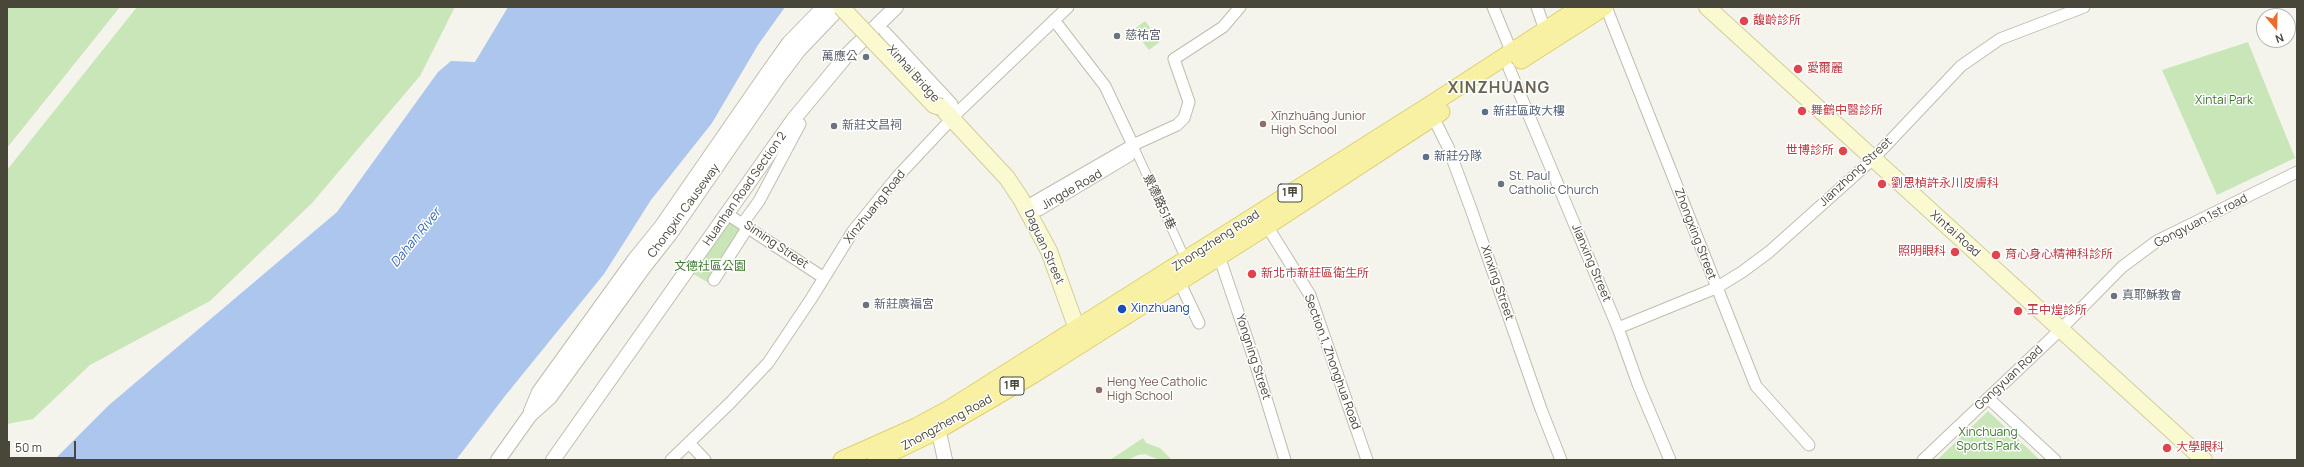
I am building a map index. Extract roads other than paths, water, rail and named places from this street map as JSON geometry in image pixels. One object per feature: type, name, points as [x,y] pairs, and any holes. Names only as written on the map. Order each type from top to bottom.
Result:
[{"type":"main road","name":"Xinhai Bridge","points":[[840,7],[934,105],[941,107],[939,99],[851,7]]},
{"type":"main road","name":"Zhongzheng Road","points":[[1510,60],[1545,30],[1581,7]]},
{"type":"main road","name":"Zhongzheng Road","points":[[1081,335],[1186,260],[1430,112],[1510,60],[1605,7]]},
{"type":"main road","name":"Xintai Road","points":[[1707,7],[2204,460]]},
{"type":"main road","name":"Daguan Street","points":[[941,107],[1007,178],[1028,209],[1049,251],[1081,335]]},
{"type":"main road","name":"Zhongzheng Road","points":[[876,460],[1081,335],[1179,281],[1267,226],[1430,112]]},
{"type":"main road","name":"Zhongzheng Road","points":[[842,460],[935,424]]},
{"type":"street","name":"Chongxin Causeway","points":[[530,415],[539,392],[635,259],[661,227],[764,77],[789,43],[824,7]]},
{"type":"street","name":"Chongxin Causeway","points":[[498,460],[530,415],[550,397],[644,267],[670,234],[707,183],[728,147],[798,50],[840,7]]},
{"type":"street","name":"Huanhan Road Section 2","points":[[553,460],[793,120],[847,55],[896,7]]},
{"type":"street","name":"Xinzhuang Road","points":[[672,460],[768,363],[824,278],[852,231],[897,177],[952,119],[1068,7]]},
{"type":"street","name":"Jingde Road","points":[[1028,209],[1034,202],[1133,145],[1177,125],[1184,118],[1189,102],[1174,59],[1223,27],[1240,7]]},
{"type":"street","name":"Jianxing Street","points":[[1493,7],[1510,60],[1618,328],[1638,384],[1670,460]]},
{"type":"street","points":[[1537,7],[1545,30]]},
{"type":"street","name":"Zhongxing Street","points":[[1605,7],[1756,386],[1809,445]]},
{"type":"street","name":"Jianzhong Street","points":[[1618,328],[1716,288],[1769,252],[1873,159],[1961,66],[2000,39],[2084,7]]},
{"type":"street","points":[[1054,20],[1105,86],[1133,145]]},
{"type":"street","points":[[885,32],[952,104],[952,119]]},
{"type":"street","name":"Daguan Street","points":[[870,46],[940,116],[952,119]]},
{"type":"street","name":"Xinxing Street","points":[[1430,112],[1448,147],[1471,208],[1540,409],[1561,460]]},
{"type":"street","points":[[714,280],[746,225],[800,124],[793,120]]},
{"type":"street","name":"景德路51巷","points":[[1133,145],[1186,260]]},
{"type":"street","name":"Gongyuan 1st road","points":[[2060,330],[2122,267],[2157,242],[2297,172]]},
{"type":"street","name":"Siming Street","points":[[727,214],[746,225],[824,278]]},
{"type":"street","name":"Section 1, Zhonghua Road","points":[[1267,226],[1310,295],[1367,460]]},
{"type":"street","name":"Yongning Street","points":[[1219,256],[1254,359],[1285,460]]},
{"type":"street","points":[[1179,281],[1199,323]]},
{"type":"street","name":"Gongyuan Road","points":[[1923,460],[2060,330]]},
{"type":"street","points":[[1988,398],[2055,460]]},
{"type":"street","points":[[935,424],[945,460]]},
{"type":"street","points":[[689,443],[705,460]]},
{"type":"water","name":"Dahan River","points":[[508,7],[785,7],[758,45],[712,123],[651,200],[604,274],[505,396],[456,460],[54,460],[109,405],[337,212],[438,72],[451,61],[475,62]]},
{"type":"place","name":"馥齡診所","points":[[1744,21]]},
{"type":"place","name":"慈祐宮","points":[[1117,36]]},
{"type":"place","name":"萬應公","points":[[866,57]]},
{"type":"place","name":"愛爾麗","points":[[1798,69]]},
{"type":"place","name":"舞鶴中醫診所","points":[[1802,111]]},
{"type":"place","name":"新莊區政大樓","points":[[1485,112]]},
{"type":"place","name":"Xīnzhuāng Junior High School","points":[[1263,124]]},
{"type":"place","name":"新莊文昌祠","points":[[834,126]]},
{"type":"place","name":"世博診所","points":[[1843,151]]},
{"type":"place","name":"新莊分隊","points":[[1426,157]]},
{"type":"place","name":"St. Paul Catholic Church","points":[[1501,184]]},
{"type":"place","name":"劉思楨許永川皮膚科","points":[[1882,184]]},
{"type":"place","name":"照明眼科","points":[[1955,252]]},
{"type":"place","name":"育心身心精神科診所","points":[[1996,255]]},
{"type":"place","name":"新北市新莊區衛生所","points":[[1252,274]]},
{"type":"place","name":"真耶穌教會","points":[[2114,296]]},
{"type":"place","name":"新莊廣福宮","points":[[866,305]]},
{"type":"place","name":"Xinzhuang","points":[[1122,309]]},
{"type":"place","name":"王中煌診所","points":[[2018,311]]},
{"type":"place","name":"Heng Yee Catholic High School","points":[[1099,390]]},
{"type":"place","name":"大學眼科","points":[[2167,448]]},
{"type":"district","name":"XINZHUANG","points":[[1499,89]]},
{"type":"park label","name":"Xintai Park","points":[[2224,101]]},
{"type":"park label","name":"文德社區公園","points":[[710,267]]},
{"type":"park label","name":"Xinchuang Sports Park","points":[[1988,440]]}]
